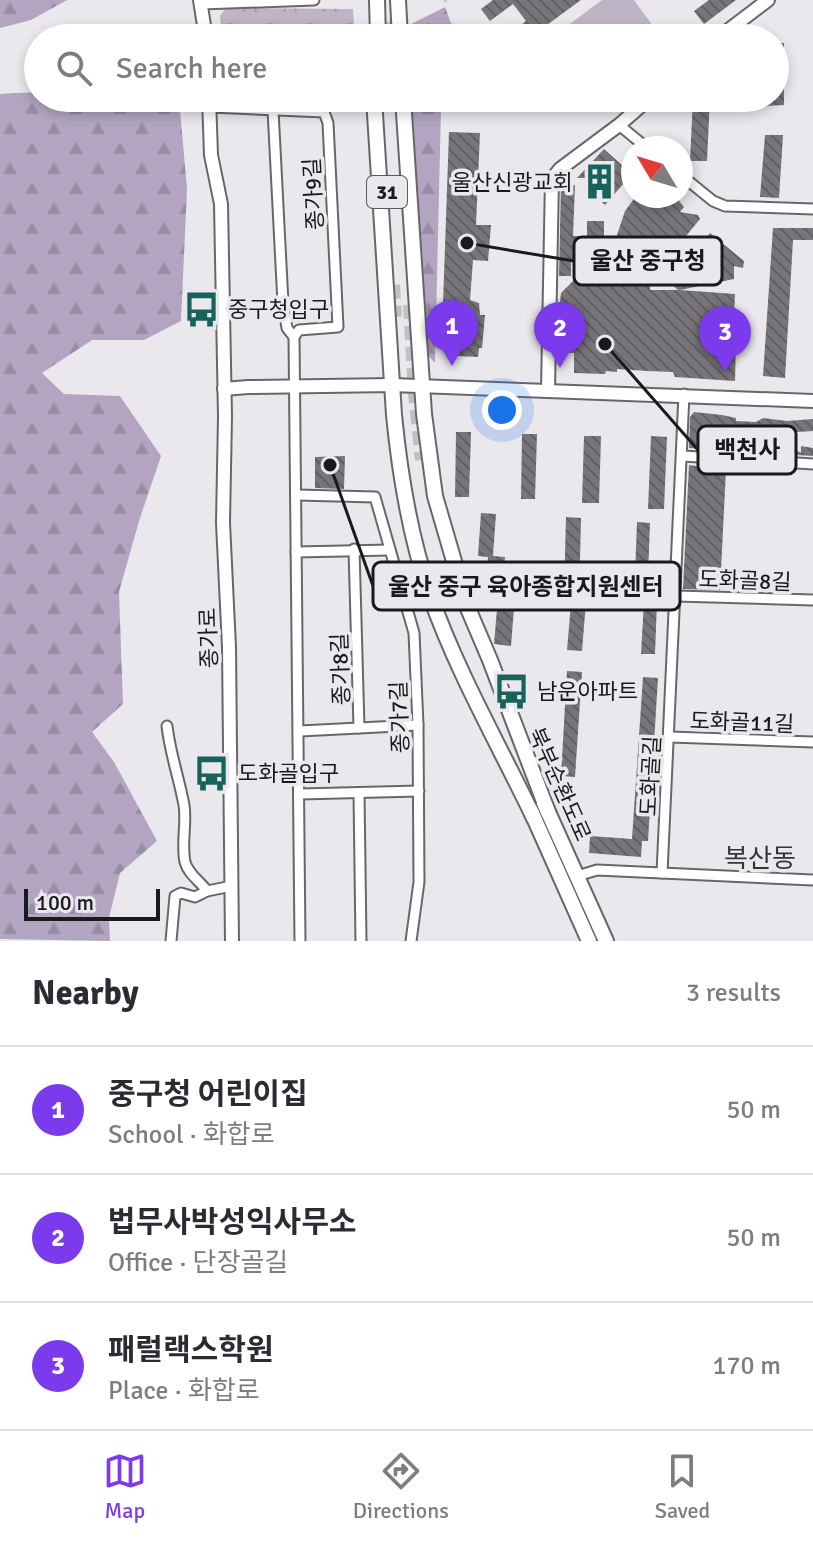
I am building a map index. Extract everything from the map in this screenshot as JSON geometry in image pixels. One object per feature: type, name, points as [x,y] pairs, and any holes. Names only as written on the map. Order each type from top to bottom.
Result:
[{"type":"main road","points":[[372,24],[374,0]]},
{"type":"main road","points":[[374,0],[377,24]]},
{"type":"main road","points":[[391,0],[392,24]]},
{"type":"main road","points":[[398,0],[399,24]]},
{"type":"main road","points":[[736,24],[768,0]]},
{"type":"main road","points":[[201,2],[204,24]]},
{"type":"main road","name":"종가로","points":[[210,112],[211,155],[221,204],[223,523],[229,647],[232,941]]},
{"type":"main road","points":[[375,112],[392,385],[403,487],[428,587],[461,668],[541,815]]},
{"type":"main road","name":"31","points":[[382,112],[393,285]]},
{"type":"main road","name":"31","points":[[397,112],[409,283]]},
{"type":"main road","points":[[404,112],[422,386],[435,496],[450,555],[490,660],[541,815]]},
{"type":"main road","points":[[548,390],[552,179],[560,169],[634,112]]},
{"type":"main road","points":[[224,389],[392,385],[813,401]]},
{"type":"main road","name":"북부순환도로","points":[[422,460],[435,525],[461,610],[589,941]]},
{"type":"main road","name":"북부순환도로","points":[[406,462],[419,531],[437,595],[541,815],[577,876],[606,941]]},
{"type":"street","points":[[201,2],[314,0]]},
{"type":"street","name":"종가9길","points":[[273,112],[283,303],[287,328],[294,337]]},
{"type":"street","name":"종가9길","points":[[294,386],[294,337],[299,330],[338,327],[328,123],[324,112]]},
{"type":"street","points":[[619,125],[632,136]]},
{"type":"street","points":[[693,185],[713,201],[725,206],[813,209]]},
{"type":"street","name":"종가8길","points":[[294,386],[300,941]]},
{"type":"street","name":"도화골길","points":[[662,873],[684,394]]},
{"type":"street","points":[[683,456],[813,464]]},
{"type":"street","name":"종가7길","points":[[297,495],[375,497],[414,633],[419,882],[411,941]]},
{"type":"street","name":"종가8길","points":[[300,731],[359,728],[354,549]]},
{"type":"street","points":[[296,552],[390,550]]},
{"type":"street","name":"도화골8길","points":[[676,596],[813,600]]},
{"type":"street","points":[[359,728],[418,725]]},
{"type":"street","points":[[167,726],[184,806],[186,862],[190,873],[207,891]]},
{"type":"street","name":"도화골11길","points":[[670,737],[813,742]]},
{"type":"street","points":[[300,794],[419,791]]},
{"type":"street","points":[[359,793],[361,941]]},
{"type":"street","points":[[577,876],[597,870],[813,880]]},
{"type":"street","points":[[171,941],[175,896],[181,893],[195,897],[232,886]]},
{"type":"green space","points":[[0,0],[67,0],[31,20],[0,28]]},
{"type":"green space","points":[[602,0],[634,0],[652,24],[570,24]]},
{"type":"green space","points":[[445,7],[453,24],[411,24]]},
{"type":"green space","points":[[226,8],[353,9],[354,24],[221,24],[220,16]]},
{"type":"green space","points":[[24,93],[24,112],[180,112],[187,189],[181,321],[144,340],[92,340],[42,373],[64,394],[120,396],[161,456],[119,592],[123,704],[92,732],[114,762],[157,841],[120,873],[109,918],[110,941],[0,939],[0,94]]},
{"type":"green space","points":[[412,112],[441,112],[435,363],[426,353]]},
{"type":"building","points":[[493,0],[581,0],[548,24],[522,24],[526,21],[513,4],[490,21],[481,9]]},
{"type":"building","points":[[709,0],[736,0],[704,24],[694,11]]},
{"type":"building","points":[[692,112],[709,112],[707,161],[693,161]]},
{"type":"building","points":[[449,132],[480,133],[476,225],[491,225],[488,261],[473,260],[470,300],[479,303],[480,315],[485,315],[482,348],[479,348],[478,357],[457,356],[457,345],[448,345],[448,304],[443,304]]},
{"type":"building","points":[[765,135],[783,135],[779,198],[760,197]]},
{"type":"building","name":"울산신광교회","points":[[604,149],[621,164],[621,186],[605,205],[587,189],[587,178],[577,178]]},
{"type":"building","points":[[561,184],[575,185],[573,236],[587,236],[587,221],[604,221],[604,237],[616,238],[627,208],[683,208],[680,212],[698,215],[700,219],[686,236],[691,237],[683,267],[710,233],[744,261],[743,268],[734,266],[734,279],[680,290],[735,294],[734,315],[741,315],[740,326],[729,340],[736,340],[735,381],[675,377],[673,372],[617,369],[617,372],[606,371],[605,374],[574,373],[574,353],[559,352],[560,339],[575,323],[558,320],[561,293],[578,276],[626,276],[626,266],[571,262],[571,276],[559,276]],"holes":[[[652,251],[666,254],[665,279],[678,290],[650,290]]]},
{"type":"building","points":[[773,228],[813,228],[813,240],[793,240],[785,378],[763,376]]},
{"type":"building","points":[[694,412],[736,418],[736,421],[813,419],[813,431],[749,435],[749,441],[786,445],[801,453],[801,446],[813,448],[813,456],[689,448],[690,417]]},
{"type":"building","points":[[456,432],[471,432],[469,497],[455,497]]},
{"type":"building","points":[[522,434],[537,434],[535,499],[521,499]]},
{"type":"building","points":[[584,436],[601,436],[599,503],[582,503]]},
{"type":"building","points":[[651,436],[667,437],[664,509],[648,509]]},
{"type":"building","points":[[345,456],[344,489],[315,488],[315,457]]},
{"type":"building","points":[[689,465],[720,466],[726,470],[720,590],[683,589]]},
{"type":"building","points":[[481,513],[496,514],[493,556],[505,557],[501,607],[514,608],[511,646],[494,644],[497,609],[485,608],[488,557],[478,556]]},
{"type":"building","points":[[566,517],[581,518],[579,601],[586,602],[582,651],[567,650],[572,592],[564,592]]},
{"type":"building","points":[[637,522],[650,523],[647,601],[634,600]]},
{"type":"building","points":[[644,602],[657,602],[655,654],[641,654]]},
{"type":"building","points":[[567,671],[582,672],[575,777],[561,776]]},
{"type":"building","points":[[643,677],[658,678],[648,841],[642,841],[641,857],[589,853],[590,836],[632,839]]},
{"type":"tunnel","points":[[393,24],[410,13]]},
{"type":"tunnel","points":[[393,285],[395,317]]},
{"type":"tunnel","points":[[410,305],[422,460]]},
{"type":"place","name":"울산신광교회","points":[[599,182]]},
{"type":"place","name":"울산 중구청","points":[[467,243]]},
{"type":"place","name":"중구청입구","points":[[202,309]]},
{"type":"place","name":"백천사","points":[[605,344]]},
{"type":"place","name":"중구청 어린이집","points":[[452,366]]},
{"type":"place","name":"법무사박성익사무소","points":[[560,368]]},
{"type":"place","name":"패럴랙스학원","points":[[725,372]]},
{"type":"place","name":"울산 중구 육아종합지원센터","points":[[330,465]]},
{"type":"place","name":"남운아파트","points":[[511,691]]},
{"type":"place","name":"도화골입구","points":[[212,773]]},
{"type":"district","name":"복산동","points":[[760,858]]}]
